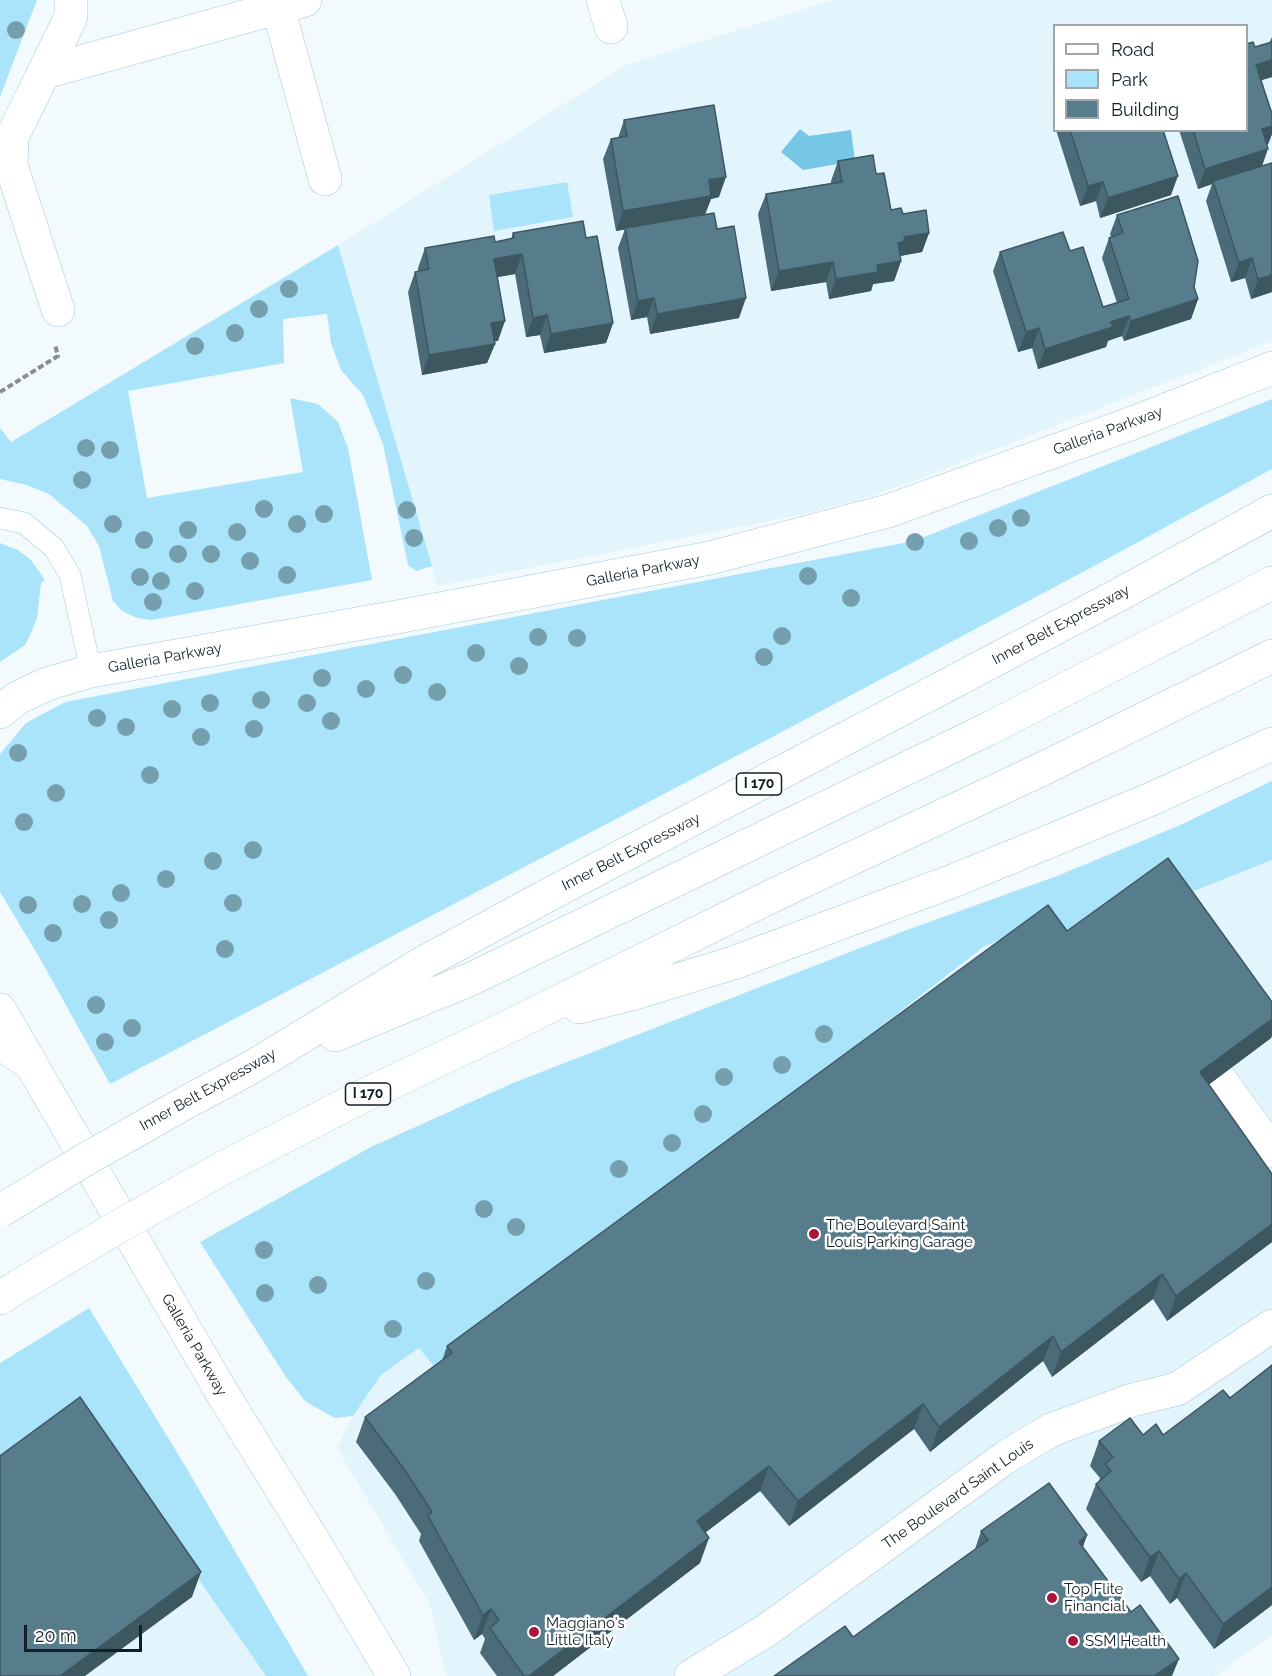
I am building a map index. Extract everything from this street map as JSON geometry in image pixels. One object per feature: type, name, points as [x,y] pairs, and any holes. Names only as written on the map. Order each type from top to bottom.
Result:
[{"type":"main road","points":[[58,310],[11,165],[12,137],[71,17],[71,0]]},
{"type":"main road","points":[[45,72],[287,2],[325,179]]},
{"type":"main road","name":"Galleria Parkway","points":[[0,712],[17,698],[47,684],[92,671],[710,558],[888,510],[1130,424],[1272,368]]},
{"type":"main road","name":"Inner Belt Expressway","points":[[0,1211],[81,1161],[252,1066],[421,964],[549,894],[1124,592],[1272,511]]},
{"type":"main road","points":[[252,1066],[471,979],[988,729],[1272,584]]},
{"type":"main road","name":"I 170","points":[[11,1291],[223,1168],[357,1099],[778,893],[1038,771],[1272,656]]},
{"type":"main road","points":[[516,1023],[635,993],[733,963],[807,936],[990,866],[1149,800],[1272,744]]},
{"type":"main road","name":"Galleria Parkway","points":[[0,1010],[218,1386],[394,1676]]},
{"type":"main road","points":[[0,1043],[31,1064]]},
{"type":"main road","points":[[1218,1077],[1272,1151]]},
{"type":"main road","name":"The Boulevard Saint Louis","points":[[691,1676],[767,1630],[1024,1446],[1051,1430],[1132,1400],[1177,1389],[1272,1326]]},
{"type":"lane","points":[[0,518],[24,523],[54,548],[70,575],[92,671]]},
{"type":"path","points":[[0,392],[46,363]]},
{"type":"shaded area","points":[[833,0],[1272,0],[1272,341],[916,480],[852,502],[790,517],[437,586],[338,245],[626,65]]},
{"type":"shaded area","points":[[800,129],[809,136],[851,130],[855,161],[803,170],[781,152]]},
{"type":"shaded area","points":[[1272,822],[1272,1635],[1215,1676],[447,1676],[430,1605],[337,1448],[353,1416],[381,1375],[983,947]]},
{"type":"shaded area","points":[[78,1406],[266,1676],[0,1676],[0,1463]]},
{"type":"green space","points":[[0,0],[37,0],[0,97]]},
{"type":"green space","points":[[567,182],[573,217],[494,231],[489,195]]},
{"type":"green space","points":[[338,245],[432,566],[416,571],[408,565],[383,444],[363,395],[341,370],[331,343],[327,314],[283,319],[284,363],[128,391],[147,498],[303,472],[290,398],[318,404],[338,422],[348,448],[372,580],[152,620],[137,618],[122,611],[113,601],[99,546],[87,526],[49,494],[27,485],[0,479],[0,428],[11,442]]},
{"type":"green space","points":[[1272,399],[1272,469],[744,752],[110,1084],[0,892],[0,754],[26,723],[65,702],[914,541]]},
{"type":"green space","points":[[0,543],[18,550],[31,560],[45,580],[41,583],[37,618],[25,645],[0,662]]},
{"type":"green space","points":[[1272,781],[1272,860],[1171,900],[1058,956],[1033,926],[983,947],[438,1371],[419,1348],[381,1375],[353,1416],[335,1418],[306,1402],[286,1377],[200,1242],[371,1147],[513,1083],[904,931],[1057,876],[1178,826]]},
{"type":"green space","points":[[89,1308],[184,1464],[308,1676],[266,1676],[86,1418],[0,1463],[0,1363]]},
{"type":"building","points":[[1253,42],[1255,47],[1272,42],[1272,60],[1256,65],[1272,114],[1272,126],[1262,129],[1268,149],[1205,169],[1194,132],[1248,132],[1248,43]]},
{"type":"building","points":[[714,105],[726,177],[709,180],[711,196],[623,211],[611,139],[627,136],[624,120]]},
{"type":"building","points":[[1071,132],[1164,132],[1178,176],[1108,198],[1103,182],[1088,186]]},
{"type":"building","points":[[873,155],[876,174],[884,173],[891,210],[901,208],[903,214],[926,210],[929,233],[904,237],[905,241],[898,243],[901,261],[877,265],[878,272],[836,279],[833,262],[779,271],[766,194],[842,182],[838,161]]},
{"type":"building","points":[[1272,163],[1272,275],[1258,279],[1252,258],[1239,263],[1213,181]]},
{"type":"building","points":[[1178,196],[1198,261],[1194,287],[1198,299],[1131,321],[1129,316],[1111,322],[1113,327],[1045,349],[1039,328],[1026,332],[1000,252],[1063,232],[1070,251],[1083,247],[1103,307],[1129,299],[1109,238],[1123,233],[1117,215]]},
{"type":"building","points":[[714,213],[717,229],[734,226],[746,298],[657,314],[654,298],[638,301],[625,228]]},
{"type":"building","points":[[583,221],[586,238],[597,236],[613,323],[551,334],[547,315],[533,318],[522,254],[494,259],[505,321],[491,323],[495,344],[429,355],[415,272],[429,269],[425,248],[494,236],[495,242],[514,238],[513,233]]},
{"type":"building","points":[[1168,858],[1272,1002],[1272,1019],[1200,1072],[1272,1174],[1272,1224],[1176,1296],[1162,1274],[1061,1352],[1053,1336],[939,1427],[923,1404],[798,1501],[769,1466],[697,1521],[709,1538],[529,1676],[524,1676],[490,1628],[499,1620],[491,1609],[483,1615],[428,1516],[432,1512],[404,1469],[365,1417],[452,1353],[447,1346],[1048,905],[1067,931]]},
{"type":"building","points":[[1272,1365],[1272,1587],[1223,1624],[1186,1573],[1179,1579],[1159,1551],[1150,1557],[1096,1484],[1111,1471],[1105,1464],[1113,1457],[1099,1441],[1130,1418],[1143,1435],[1156,1424],[1163,1435],[1223,1390],[1230,1398]]},
{"type":"building","points":[[80,1397],[201,1572],[60,1676],[0,1676],[0,1456]]},
{"type":"building","points":[[1049,1483],[1087,1535],[1079,1542],[1131,1612],[1140,1605],[1179,1659],[1154,1676],[774,1676],[845,1626],[853,1637],[988,1540],[981,1531]]},
{"type":"place","name":"The Boulevard Saint Louis Parking Garage","points":[[814,1234]]},
{"type":"place","name":"Top Flite Financial","points":[[1052,1598]]},
{"type":"place","name":"Maggiano's Little Italy","points":[[534,1632]]},
{"type":"place","name":"SSM Health","points":[[1073,1641]]}]
